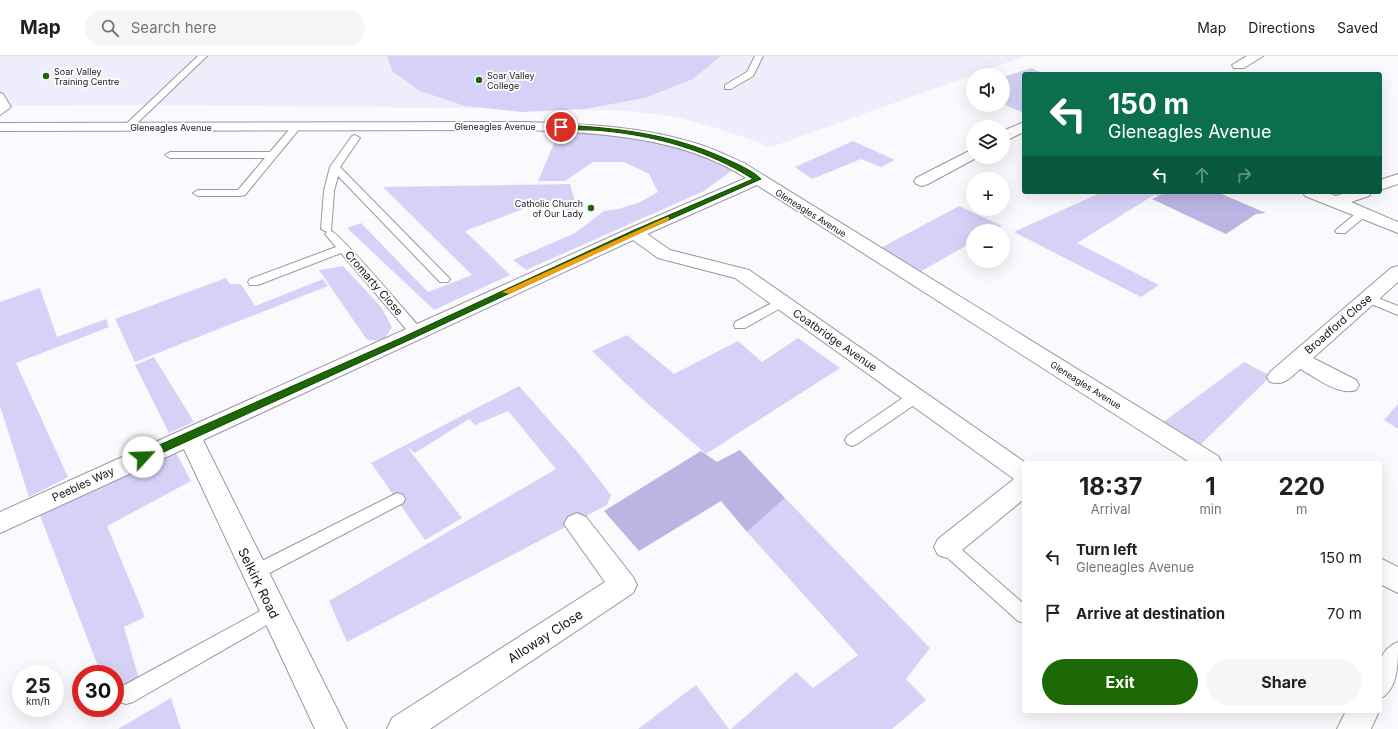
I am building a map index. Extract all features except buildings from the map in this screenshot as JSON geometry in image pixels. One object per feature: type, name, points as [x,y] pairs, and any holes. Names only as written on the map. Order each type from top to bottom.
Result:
[{"type":"street","points":[[1239,65],[1257,56]]},
{"type":"street","name":"Gleneagles Avenue","points":[[0,127],[525,126],[605,129],[649,135],[694,147],[738,166],[1207,461]]},
{"type":"street","points":[[1010,133],[1022,127]]},
{"type":"street","points":[[922,182],[966,158]]},
{"type":"street","points":[[1382,184],[1398,178]]},
{"type":"street","name":"Peebles Way","points":[[0,523],[634,233],[758,179]]},
{"type":"street","points":[[1316,194],[1398,228]]},
{"type":"street","points":[[1336,202],[1358,194]]},
{"type":"street","name":"Coatbridge Avenue","points":[[634,233],[664,254],[742,274],[1022,473]]},
{"type":"street","name":"Broadford Close","points":[[1278,377],[1398,272]]},
{"type":"street","points":[[1298,359],[1348,385]]},
{"type":"street","name":"Selkirk Road","points":[[188,436],[331,729]]},
{"type":"street","points":[[947,547],[1022,487]]},
{"type":"street","name":"Alloway Close","points":[[403,729],[623,585],[577,524]]},
{"type":"street","points":[[1382,571],[1398,581]]},
{"type":"street","points":[[1382,682],[1398,656]]},
{"type":"street","points":[[1353,729],[1363,713]]},
{"type":"lane","points":[[128,127],[203,56]]},
{"type":"lane","points":[[728,87],[750,74],[759,56]]},
{"type":"lane","points":[[0,96],[6,108],[0,112]]},
{"type":"lane","points":[[198,193],[242,193],[297,126]]},
{"type":"lane","points":[[355,138],[335,167],[444,279]]},
{"type":"lane","points":[[170,155],[272,155]]},
{"type":"lane","name":"Cromarty Close","points":[[335,167],[329,191],[329,231],[417,333]]},
{"type":"lane","points":[[1340,231],[1363,213]]},
{"type":"lane","points":[[254,282],[344,248]]},
{"type":"lane","points":[[1368,298],[1398,311]]},
{"type":"lane","points":[[740,325],[782,302]]},
{"type":"lane","points":[[852,440],[915,397]]},
{"type":"lane","points":[[254,573],[397,499]]},
{"type":"lane","points":[[947,547],[1022,613]]},
{"type":"lane","points":[[126,695],[273,612]]},
{"type":"shaded area","name":"Soar Valley College","points":[[0,56],[1026,56],[992,68],[966,68],[966,77],[771,147],[719,129],[673,116],[627,111],[162,105],[0,106]]},
{"type":"shaded area","points":[[387,56],[721,56],[693,79],[644,98],[585,109],[522,112],[465,106],[420,91],[393,72]]},
{"type":"shaded area","points":[[1032,68],[1040,72],[1022,72],[1022,112],[1010,107],[1010,75]]},
{"type":"shaded area","points":[[561,127],[649,135],[738,166],[704,191],[526,270],[513,260],[575,233],[604,211],[618,209],[638,203],[658,192],[649,174],[624,162],[593,162],[565,181],[538,181]]},
{"type":"shaded area","points":[[853,141],[895,160],[881,167],[861,159],[812,179],[795,167]]},
{"type":"shaded area","points":[[570,184],[577,209],[564,210],[547,200],[465,231],[510,275],[434,310],[347,228],[361,223],[428,292],[472,275],[383,187]]},
{"type":"shaded area","points":[[1098,194],[1162,194],[1159,196],[1154,195],[1077,243],[1159,285],[1141,297],[1014,232]]},
{"type":"shaded area","points":[[1163,194],[1222,194],[1266,213],[1256,214],[1226,234],[1152,199]]},
{"type":"shaded area","points":[[959,206],[966,209],[966,216],[980,216],[998,224],[966,224],[966,246],[916,274],[877,250]]},
{"type":"shaded area","points":[[343,266],[381,307],[392,327],[383,341],[367,340],[319,270]]},
{"type":"shaded area","points":[[226,278],[230,284],[241,284],[255,306],[323,279],[328,286],[135,362],[115,319]]},
{"type":"shaded area","points":[[40,288],[57,337],[106,319],[109,327],[16,363],[68,477],[29,497],[0,406],[0,302]]},
{"type":"shaded area","points":[[627,335],[674,374],[738,341],[762,362],[798,338],[840,368],[706,454],[639,396],[592,351]]},
{"type":"shaded area","points":[[154,357],[194,422],[169,433],[135,365]]},
{"type":"shaded area","points":[[1244,362],[1271,376],[1195,450],[1158,426]]},
{"type":"shaded area","points":[[519,386],[580,455],[611,495],[607,505],[347,642],[329,601],[556,469],[508,411],[475,425],[469,419],[415,453],[407,447],[462,518],[425,540],[371,463]]},
{"type":"shaded area","points":[[1398,404],[1398,429],[1384,420]]},
{"type":"shaded area","points":[[740,450],[785,498],[747,532],[721,501],[639,551],[604,511],[701,451],[717,462]]},
{"type":"shaded area","points":[[175,451],[191,481],[107,526],[145,617],[124,627],[141,686],[124,693],[124,665],[98,665],[39,513]]},
{"type":"shaded area","points":[[785,498],[930,648],[906,679],[926,700],[892,729],[731,729],[796,672],[813,688],[858,655],[747,532]]},
{"type":"shaded area","points":[[696,685],[729,729],[638,729]]},
{"type":"shaded area","points":[[171,698],[181,729],[118,729]]},
{"type":"slow traffic","points":[[506,292],[667,219]]},
{"type":"place","name":"Soar Valley Training Centre","points":[[46,76]]},
{"type":"place","name":"Soar Valley College","points":[[479,80]]},
{"type":"place","name":"Catholic Church of Our Lady","points":[[591,208]]},
{"type":"route","points":[[143,457],[404,340],[634,233],[758,179],[738,166],[694,147],[649,135],[605,129],[561,127]]}]
